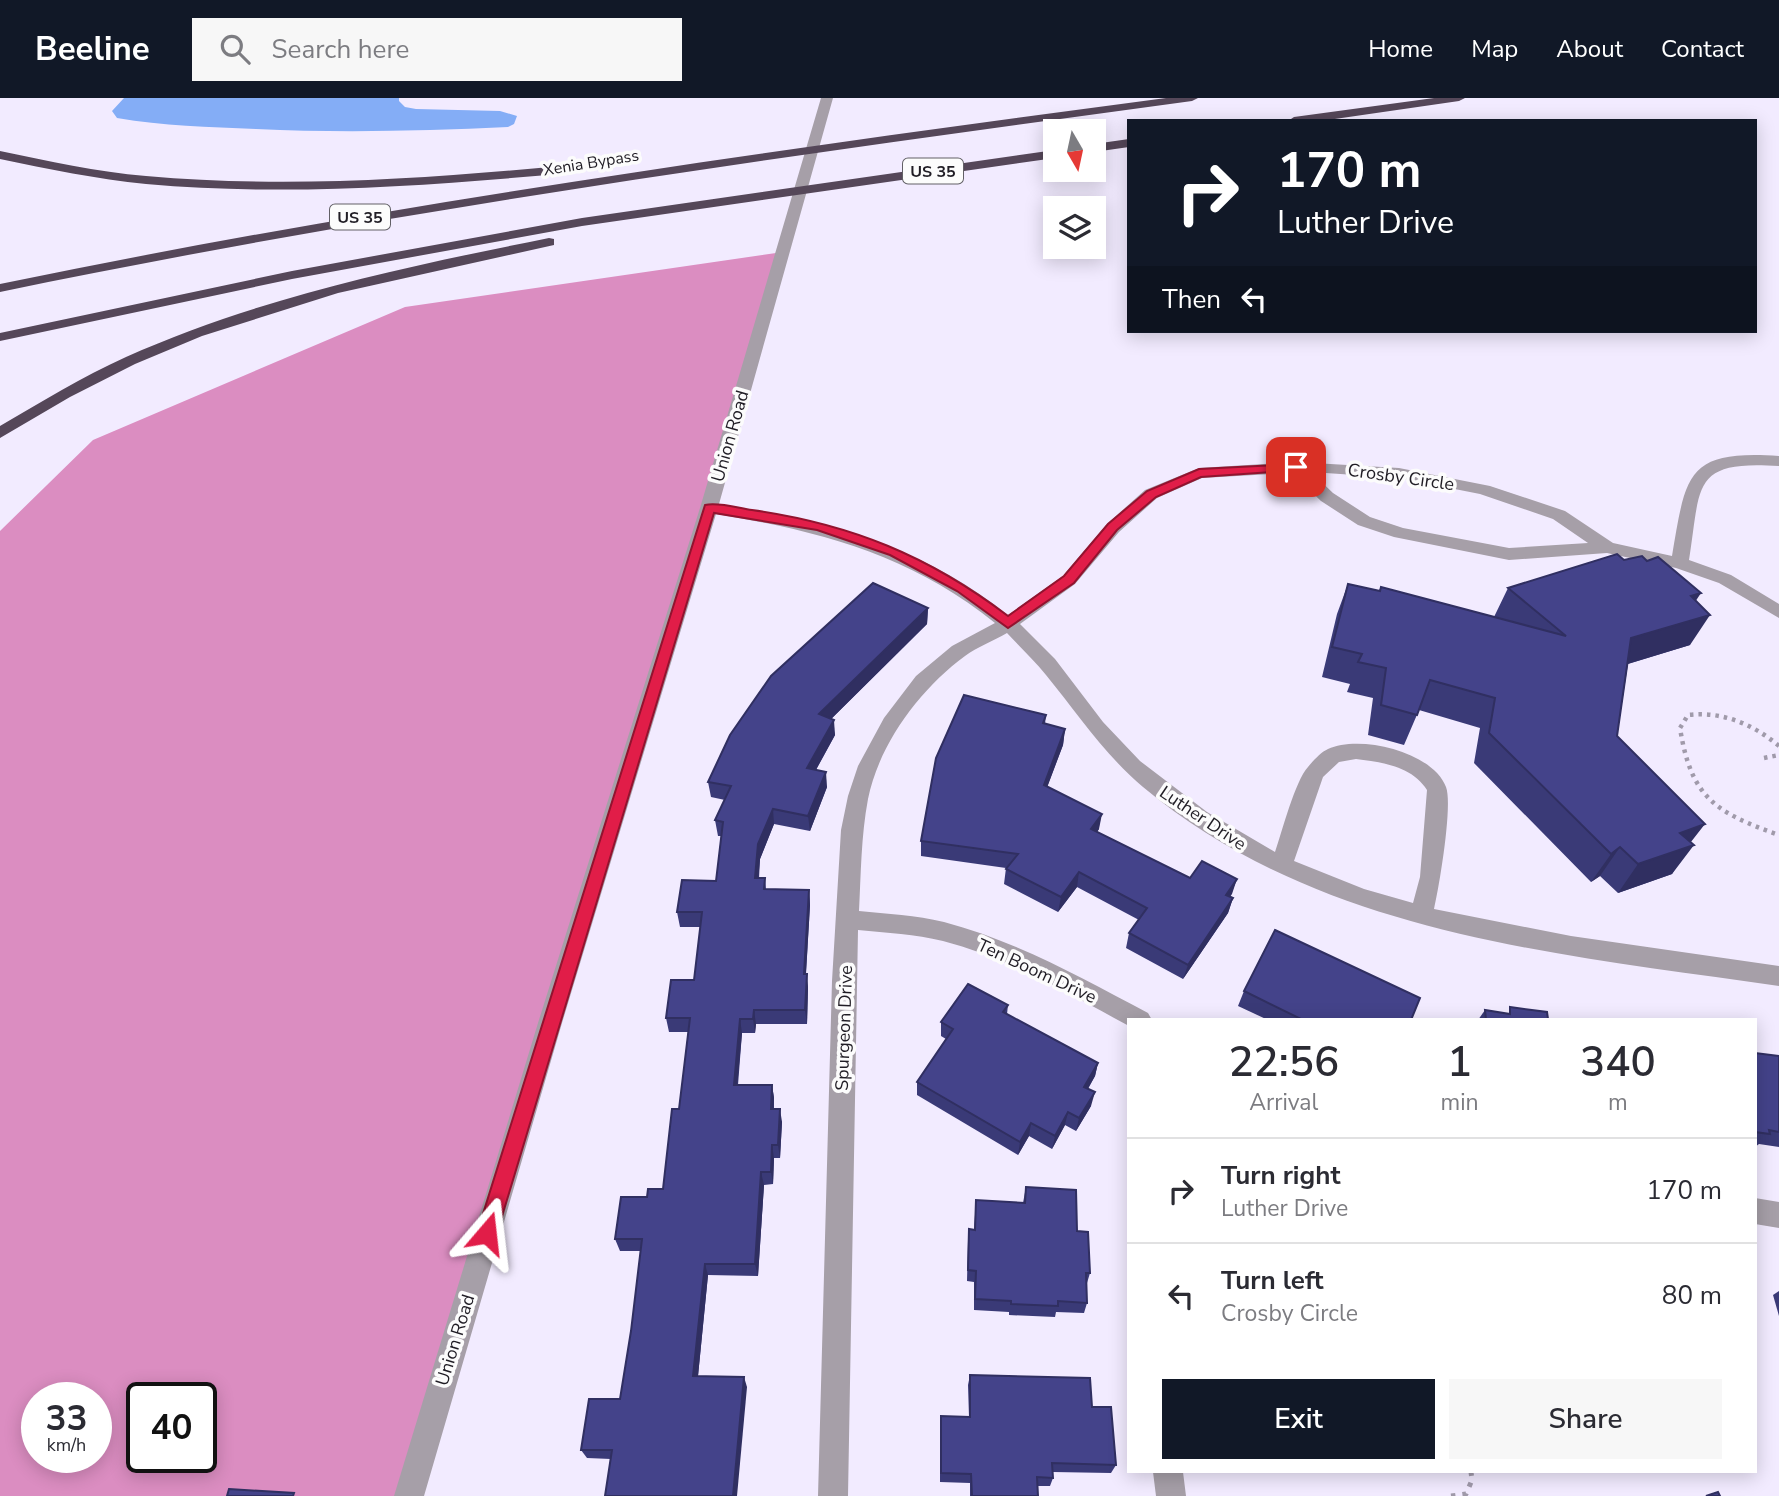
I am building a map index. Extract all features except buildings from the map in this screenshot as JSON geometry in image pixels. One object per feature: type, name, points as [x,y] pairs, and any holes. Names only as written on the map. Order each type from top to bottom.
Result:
[{"type":"highway","name":"Xenia Bypass","points":[[0,288],[284,230],[482,196],[722,160],[1192,98]]},
{"type":"highway","points":[[1307,119],[1459,98]]},
{"type":"highway","points":[[1106,147],[1127,144]]},
{"type":"highway","points":[[0,155],[89,173],[157,182],[269,187],[361,185],[678,157],[722,160]]},
{"type":"highway","name":"US 35","points":[[0,337],[385,257],[683,206],[1043,156]]},
{"type":"highway","points":[[0,433],[44,406],[136,357],[254,311],[418,268],[614,230],[683,206]]},
{"type":"street","name":"Union Road","points":[[409,1496],[550,1023],[709,508],[826,102]]},
{"type":"street","points":[[1680,563],[1693,487],[1702,471],[1721,460],[1751,457],[1779,461]]},
{"type":"street","points":[[1296,467],[1327,497],[1364,521],[1400,533],[1509,554],[1608,547]]},
{"type":"street","name":"Crosby Circle","points":[[1008,624],[1069,580],[1113,527],[1151,494],[1199,473],[1296,467],[1399,473],[1484,490],[1559,515],[1608,547],[1680,563],[1725,579],[1779,612]]},
{"type":"street","name":"Luther Drive","points":[[709,508],[782,518],[821,527],[894,552],[962,588],[1008,624],[1047,663],[1102,736],[1130,764],[1200,819],[1281,866],[1336,889],[1421,914],[1505,934],[1779,976]]},
{"type":"street","name":"Spurgeon Drive","points":[[833,1496],[844,981],[852,830],[858,796],[868,766],[891,723],[923,681],[944,662],[1008,624]]},
{"type":"street","points":[[1281,866],[1314,773],[1333,755],[1356,751],[1388,755],[1427,773],[1437,789],[1431,877],[1421,914]]},
{"type":"street","name":"Ten Boom Drive","points":[[848,919],[942,931],[986,944],[1136,1018]]},
{"type":"street","points":[[1757,1211],[1779,1215]]},
{"type":"street","points":[[1168,1473],[1171,1496]]},
{"type":"path","points":[[1779,746],[1768,736],[1744,724],[1701,712],[1688,715],[1679,728],[1684,756],[1694,783],[1724,810],[1756,827],[1779,835]]},
{"type":"path","points":[[1764,758],[1779,755]]},
{"type":"path","points":[[1451,1496],[1466,1494],[1472,1480],[1471,1473]]},
{"type":"shaded area","points":[[783,252],[410,1496],[0,1496],[0,531],[93,440],[405,307]]},
{"type":"water","points":[[124,98],[399,98],[405,107],[416,109],[500,111],[517,116],[514,124],[508,127],[350,131],[221,128],[117,118],[112,111]]},
{"type":"route","points":[[487,1233],[709,508],[782,518],[821,527],[894,552],[925,566],[962,588],[1008,624],[1069,580],[1113,527],[1151,494],[1199,473],[1296,467]]}]
